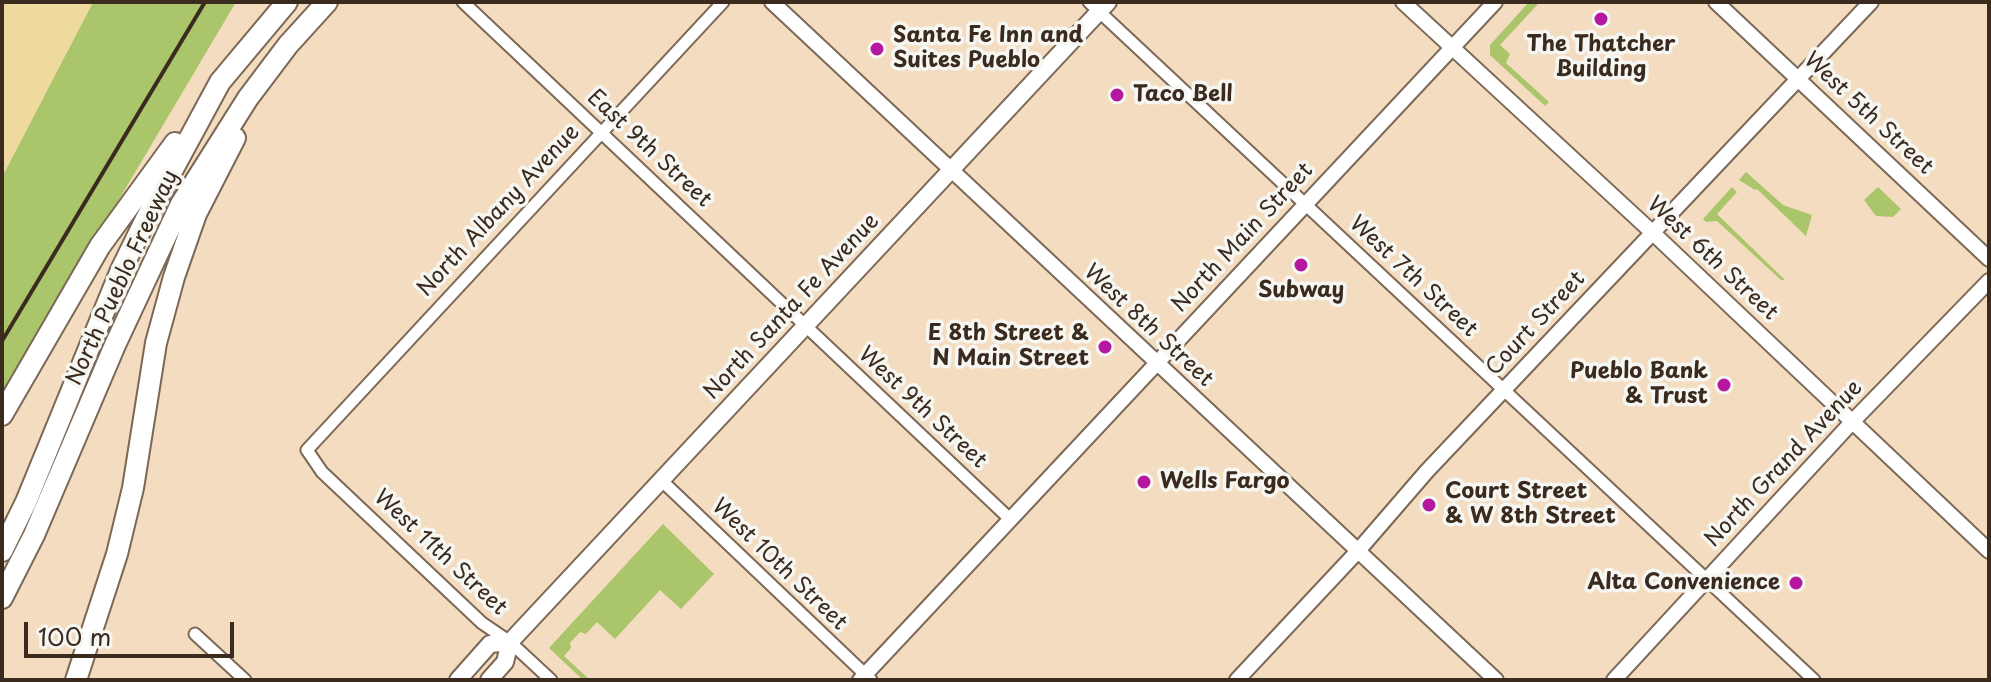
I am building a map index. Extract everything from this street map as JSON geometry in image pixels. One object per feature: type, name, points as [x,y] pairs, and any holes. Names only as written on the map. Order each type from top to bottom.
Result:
[{"type":"highway","name":"North Pueblo Freeway","points":[[2,551],[26,502],[121,270],[220,82],[287,2]]},
{"type":"highway","name":"North Pueblo Freeway","points":[[2,598],[34,535],[121,331],[181,204],[225,131],[270,68],[327,2]]},
{"type":"highway","points":[[76,680],[97,621],[133,488],[156,343],[174,277],[196,214],[270,68]]},
{"type":"highway","points":[[2,415],[100,246],[220,82]]},
{"type":"main road","name":"North Santa Fe Avenue","points":[[489,680],[505,662],[510,642],[806,326],[1099,5]]},
{"type":"main road","name":"North Santa Fe Avenue","points":[[458,680],[490,644],[510,642]]},
{"type":"street","name":"East 9th Street","points":[[463,2],[806,326]]},
{"type":"street","name":"North Albany Avenue","points":[[307,450],[723,2]]},
{"type":"street","name":"West 8th Street","points":[[772,2],[1496,680]]},
{"type":"street","name":"West 6th Street","points":[[1403,2],[1989,551]]},
{"type":"street","name":"North Main Street","points":[[865,678],[1495,2]]},
{"type":"street","name":"West 5th Street","points":[[1716,2],[1989,259]]},
{"type":"street","name":"Court Street","points":[[1237,680],[1357,552],[1427,471],[1871,2]]},
{"type":"street","name":"West 7th Street","points":[[1099,5],[1305,204],[1814,680]]},
{"type":"street","name":"North Grand Avenue","points":[[1614,680],[1853,421],[1989,281]]},
{"type":"street","name":"West 9th Street","points":[[806,326],[1011,520]]},
{"type":"street","name":"West 11th Street","points":[[307,450],[322,472],[474,616],[510,642],[551,680]]},
{"type":"street","name":"West 10th Street","points":[[660,479],[865,678]]},
{"type":"street","points":[[195,634],[245,680]]},
{"type":"green space","points":[[93,2],[236,2],[2,397],[2,177]]},
{"type":"green space","points":[[1529,2],[1539,3],[1500,45],[1510,54],[1506,63],[1549,102],[1545,106],[1490,55],[1490,45]]},
{"type":"green space","points":[[1746,172],[1783,205],[1812,215],[1806,236],[1757,189],[1739,180]]},
{"type":"green space","points":[[1732,187],[1737,192],[1717,214],[1785,280],[1781,280],[1717,221],[1706,222],[1703,219]]},
{"type":"green space","points":[[1878,187],[1901,209],[1893,217],[1876,216],[1864,200]]},
{"type":"green space","points":[[663,524],[714,574],[681,609],[660,590],[615,639],[597,622],[586,634],[580,632],[564,656],[590,680],[583,680],[549,648]]},
{"type":"sand","points":[[2,2],[93,2],[2,177]]},
{"type":"railway","points":[[2,341],[205,2]]},
{"type":"place","name":"The Thatcher Building","points":[[1601,19]]},
{"type":"place","name":"Santa Fe Inn and Suites Pueblo","points":[[877,49]]},
{"type":"place","name":"Taco Bell","points":[[1117,95]]},
{"type":"place","name":"Subway","points":[[1301,265]]},
{"type":"place","name":"E 8th Street & N Main Street","points":[[1105,347]]},
{"type":"place","name":"Pueblo Bank & Trust","points":[[1724,385]]},
{"type":"place","name":"Wells Fargo","points":[[1144,482]]},
{"type":"place","name":"Court Street & W 8th Street","points":[[1429,505]]},
{"type":"place","name":"Alta Convenience","points":[[1796,583]]}]
